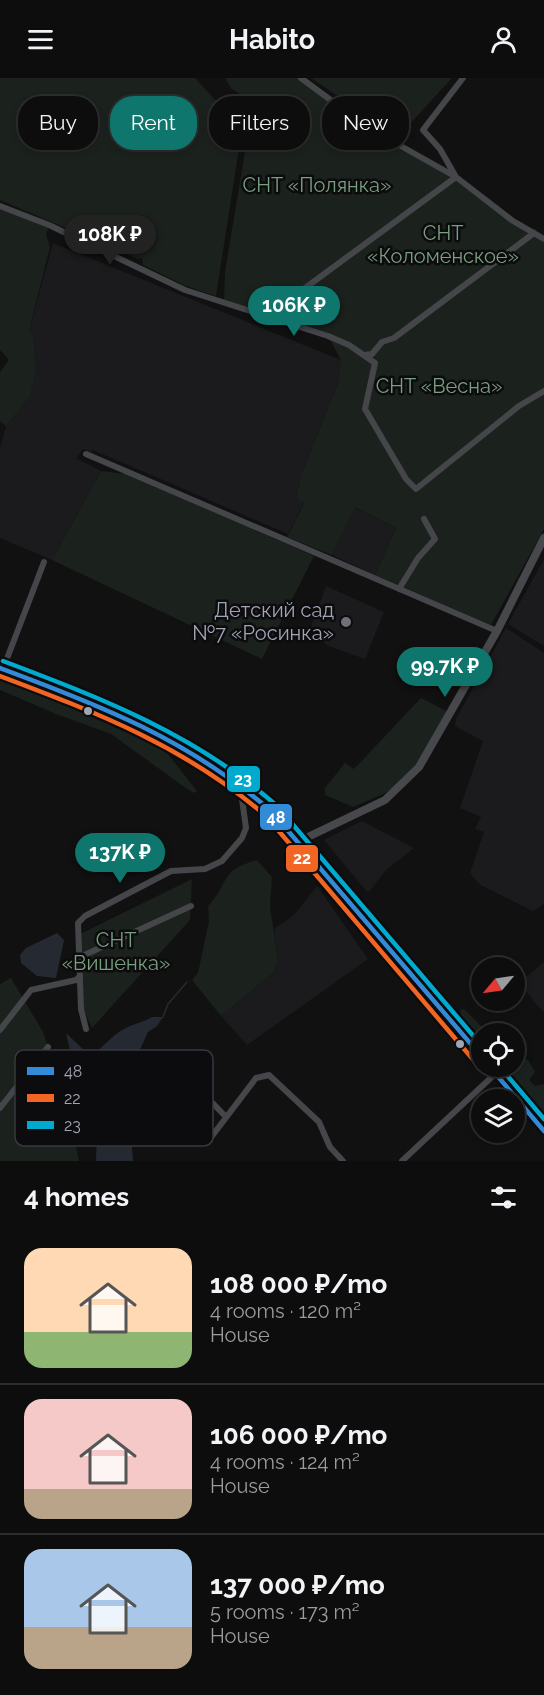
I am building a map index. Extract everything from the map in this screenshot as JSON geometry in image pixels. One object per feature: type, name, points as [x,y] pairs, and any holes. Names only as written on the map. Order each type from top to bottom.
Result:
[{"type":"main road","points":[[300,844],[310,836],[385,800],[413,775],[430,751],[544,538]]},
{"type":"main road","points":[[2,668],[78,697],[146,727],[213,765],[249,791],[300,844],[471,1045]]},
{"type":"main road","points":[[498,1077],[544,1131]]},
{"type":"street","points":[[301,78],[367,127],[456,177],[513,221],[544,238]]},
{"type":"street","points":[[456,177],[440,149],[423,130],[463,78]]},
{"type":"street","points":[[267,316],[456,177]]},
{"type":"street","points":[[0,206],[49,225],[185,290],[328,336],[365,355],[375,363],[365,409],[406,479],[416,489],[519,406],[544,391]]},
{"type":"street","points":[[365,355],[372,354],[382,342],[394,338],[534,233]]},
{"type":"street","points":[[86,454],[496,631]]},
{"type":"street","points":[[399,589],[418,558],[435,539],[424,519]]},
{"type":"street","points":[[2,668],[44,562]]},
{"type":"street","points":[[86,1029],[81,1009],[80,957],[76,929],[85,916],[171,871],[206,869],[222,861],[242,838],[246,828],[242,799],[249,791]]},
{"type":"street","points":[[80,957],[190,906]]},
{"type":"street","points":[[0,1030],[31,990],[76,980],[80,975]]},
{"type":"street","points":[[213,1135],[256,1078],[269,1075],[319,1122],[330,1147],[343,1161]]},
{"type":"street","points":[[402,1161],[492,1077]]},
{"type":"street","points":[[0,1108],[15,1089]]},
{"type":"street","points":[[213,1103],[226,1117]]},
{"type":"shaded area","points":[[53,243],[341,360],[338,383],[301,475],[296,498],[304,502],[288,534],[93,450],[91,452],[83,449],[76,458],[101,471],[52,560],[0,538],[0,448],[6,426],[16,413],[36,368],[33,335],[29,331]]},
{"type":"shaded area","points":[[354,507],[396,528],[375,575],[332,555]]},
{"type":"shaded area","points":[[544,559],[544,646],[508,624]]},
{"type":"shaded area","name":"Детский сад №7 «Росинка»","points":[[326,586],[384,612],[365,659],[329,646],[309,632]]},
{"type":"shaded area","points":[[506,628],[544,653],[544,904],[533,911],[479,884],[470,873],[484,832],[475,829],[481,817],[460,808],[483,741],[455,726],[456,719]]},
{"type":"shaded area","points":[[362,821],[414,848],[386,870],[368,893],[324,840]]},
{"type":"shaded area","points":[[317,886],[368,959],[247,1045],[221,1016],[274,972],[278,960],[274,929],[294,915]]},
{"type":"shaded area","points":[[57,933],[64,940],[56,978],[37,976],[21,963],[20,955],[26,948]]},
{"type":"shaded area","points":[[544,962],[544,1013],[525,990],[525,978]]},
{"type":"shaded area","points":[[152,1017],[163,1017],[157,1026],[148,1032],[140,1050],[99,1050],[120,1031]]},
{"type":"shaded area","points":[[66,1033],[84,1050],[70,1050]]},
{"type":"shaded area","points":[[97,1146],[132,1146],[133,1161],[96,1161]]},
{"type":"green space","points":[[0,78],[195,78],[212,96],[209,96],[209,150],[239,150],[216,296],[186,286],[143,265],[142,258],[138,259],[0,200]]},
{"type":"green space","points":[[225,78],[301,78],[325,96],[322,96],[322,150],[408,150],[456,177],[483,199],[544,239],[544,529],[491,625],[375,575],[396,528],[355,507],[332,555],[287,537],[304,503],[296,498],[301,475],[338,383],[341,360],[328,336],[224,301],[225,272],[245,150],[310,150],[310,96],[243,96],[231,88]]},
{"type":"green space","points":[[311,78],[452,78],[409,125],[409,96],[338,96]]},
{"type":"green space","points":[[0,207],[49,227],[46,234],[50,247],[29,331],[33,335],[36,368],[30,396],[6,426],[0,421],[0,372],[9,360],[0,350]]},
{"type":"green space","points":[[101,471],[126,474],[314,556],[262,659],[52,560]]},
{"type":"green space","points":[[0,674],[76,704],[78,711],[94,717],[100,713],[160,744],[197,791],[194,793],[187,789],[111,734],[0,690]]},
{"type":"green space","points":[[421,698],[448,712],[425,755],[407,778],[389,791],[353,807],[325,795],[325,788],[345,763],[354,769]]},
{"type":"green space","points":[[257,860],[272,877],[270,907],[278,960],[274,972],[221,1016],[192,980],[198,973],[209,921],[208,906],[226,878],[236,868]]},
{"type":"green space","name":"СНТ «Вишенка»","points":[[192,879],[190,920],[92,1028],[83,1010],[83,956],[76,936]]},
{"type":"green space","points":[[11,978],[43,1032],[49,1050],[15,1050],[15,1146],[76,1146],[79,1161],[0,1161],[0,984]]},
{"type":"green space","points":[[464,1009],[478,1023],[471,1023],[471,1034],[462,1020],[460,1010]]},
{"type":"green space","points":[[525,1059],[528,1060],[535,1072],[529,1080],[535,1086],[544,1084],[544,1122],[525,1100],[525,1089],[516,1089],[506,1077],[525,1077]]},
{"type":"waterway","points":[[163,1017],[168,1004],[187,982]]},
{"type":"transit line","name":"23","points":[[3,661],[76,689],[147,721],[181,739],[246,781],[277,806],[471,1033]]},
{"type":"transit line","name":"48","points":[[0,668],[73,696],[142,727],[176,744],[240,786],[271,811],[471,1044]]},
{"type":"transit line","name":"22","points":[[0,676],[106,718],[173,751],[236,792],[266,816],[471,1057]]},
{"type":"transit line","name":"48","points":[[498,1077],[544,1131]]},
{"type":"transit line","name":"23","points":[[508,1077],[544,1119]]},
{"type":"place","name":"Детский сад №7 «Росинка»","points":[[346,622]]},
{"type":"park label","name":"СНТ «Полянка»","points":[[317,185]]},
{"type":"park label","name":"СНТ «Коломенское»","points":[[443,244]]},
{"type":"park label","name":"СНТ «Весна»","points":[[439,386]]}]
